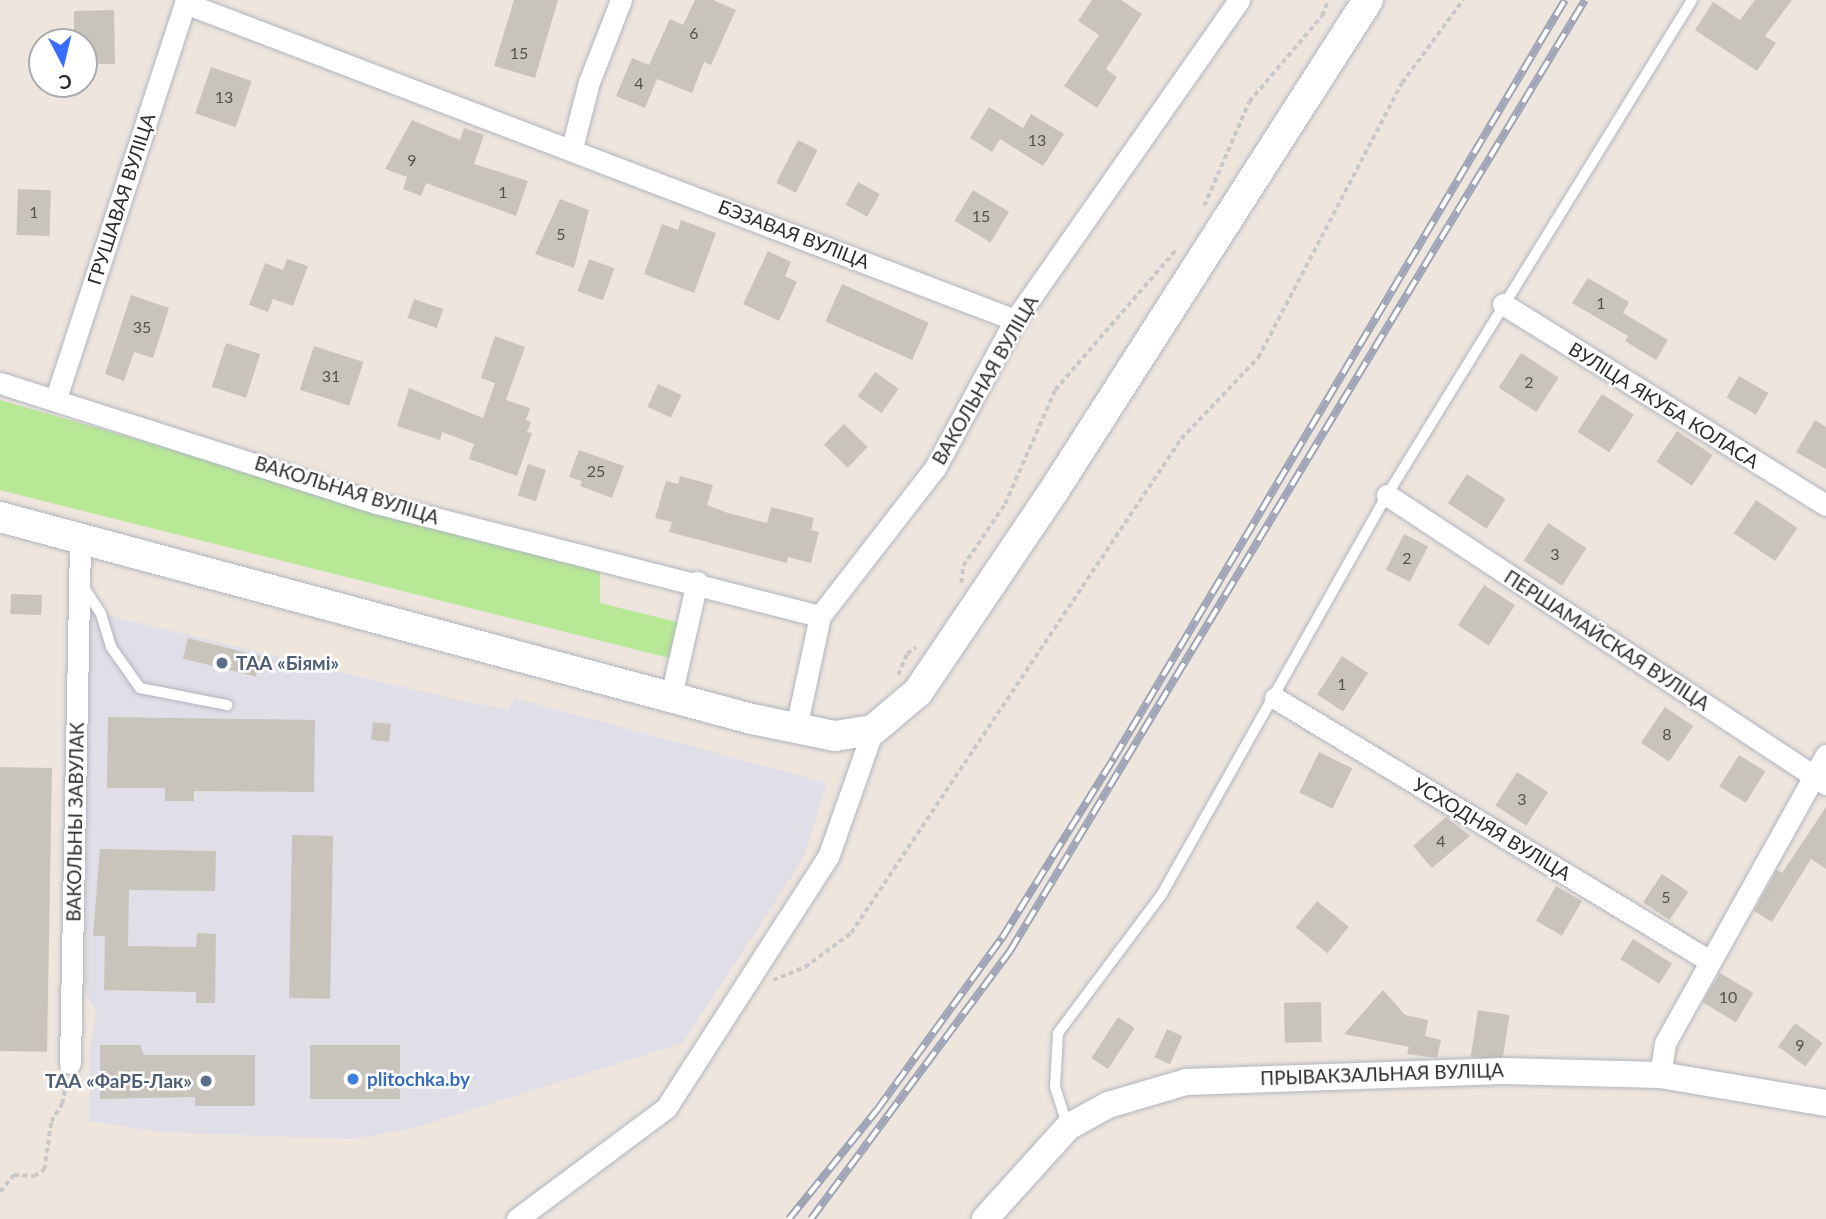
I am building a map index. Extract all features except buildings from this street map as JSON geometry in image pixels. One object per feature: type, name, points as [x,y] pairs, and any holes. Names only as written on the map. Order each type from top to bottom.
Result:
[{"type":"main road","points":[[0,517],[796,728],[835,736],[873,730],[926,681],[1053,492],[1368,0]]},
{"type":"street","points":[[572,148],[589,82],[621,0]]},
{"type":"street","name":"ВАКОЛЬНАЯ ВУЛІЦА","points":[[0,383],[56,398],[376,503],[698,582],[820,616],[935,468],[1015,320],[1239,0]]},
{"type":"street","name":"БЭЗАВАЯ ВУЛІЦА","points":[[186,1],[1015,320]]},
{"type":"street","name":"ГРУШАВАЯ ВУЛІЦА","points":[[56,398],[186,1]]},
{"type":"street","name":"ВУЛІЦА ЯКУБА КОЛАСА","points":[[1503,304],[1826,505]]},
{"type":"street","name":"ПЕРШАМАЙСКАЯ ВУЛІЦА","points":[[1387,495],[1820,780]]},
{"type":"street","name":"ВАКОЛЬНЫ ЗАВУЛАК","points":[[70,1063],[80,540]]},
{"type":"street","points":[[671,696],[698,582]]},
{"type":"street","points":[[796,728],[820,616]]},
{"type":"street","name":"УСХОДНЯЯ ВУЛІЦА","points":[[1275,698],[1708,960]]},
{"type":"street","points":[[517,1219],[666,1108],[828,857],[873,730]]},
{"type":"street","points":[[1660,1075],[1665,1043],[1708,960],[1820,780],[1826,755]]},
{"type":"street","name":"ПРЫВАКЗАЛЬНАЯ ВУЛІЦА","points":[[985,1219],[1068,1127],[1108,1105],[1186,1083],[1503,1071],[1660,1075],[1826,1103]]},
{"type":"lane","points":[[1068,1127],[1055,1087],[1058,1033],[1162,894],[1275,698],[1387,495],[1692,0]]},
{"type":"lane","points":[[79,580],[101,614],[111,648],[139,688],[227,705]]},
{"type":"path","points":[[1200,216],[1250,102],[1322,16],[1328,0]]},
{"type":"path","points":[[742,994],[805,967],[851,933],[1181,439],[1258,359],[1402,83],[1463,0]]},
{"type":"path","points":[[960,592],[963,566],[1005,504],[1055,390],[1177,248]]},
{"type":"path","points":[[895,679],[907,654],[927,640]]},
{"type":"path","points":[[0,1192],[14,1175],[34,1176],[44,1170],[51,1122],[62,1104],[70,1063]]},
{"type":"shaded area","points":[[90,611],[462,701],[508,709],[515,698],[827,783],[803,859],[683,1043],[411,1129],[352,1139],[161,1132],[89,1121],[90,1049],[96,1011],[85,992]]},
{"type":"green space","points":[[0,400],[600,572],[600,603],[681,623],[669,658],[0,490]]},
{"type":"railway","points":[[789,1219],[877,1110],[1002,938],[1114,758],[1565,0]]},
{"type":"railway","points":[[811,1219],[1010,951],[1585,0]]},
{"type":"place","name":"ТАА «Біямі»","points":[[222,663]]},
{"type":"place","name":"plitochka.by","points":[[353,1079]]},
{"type":"place","name":"ТАА «ФаРБ-Лак»","points":[[206,1081]]}]
